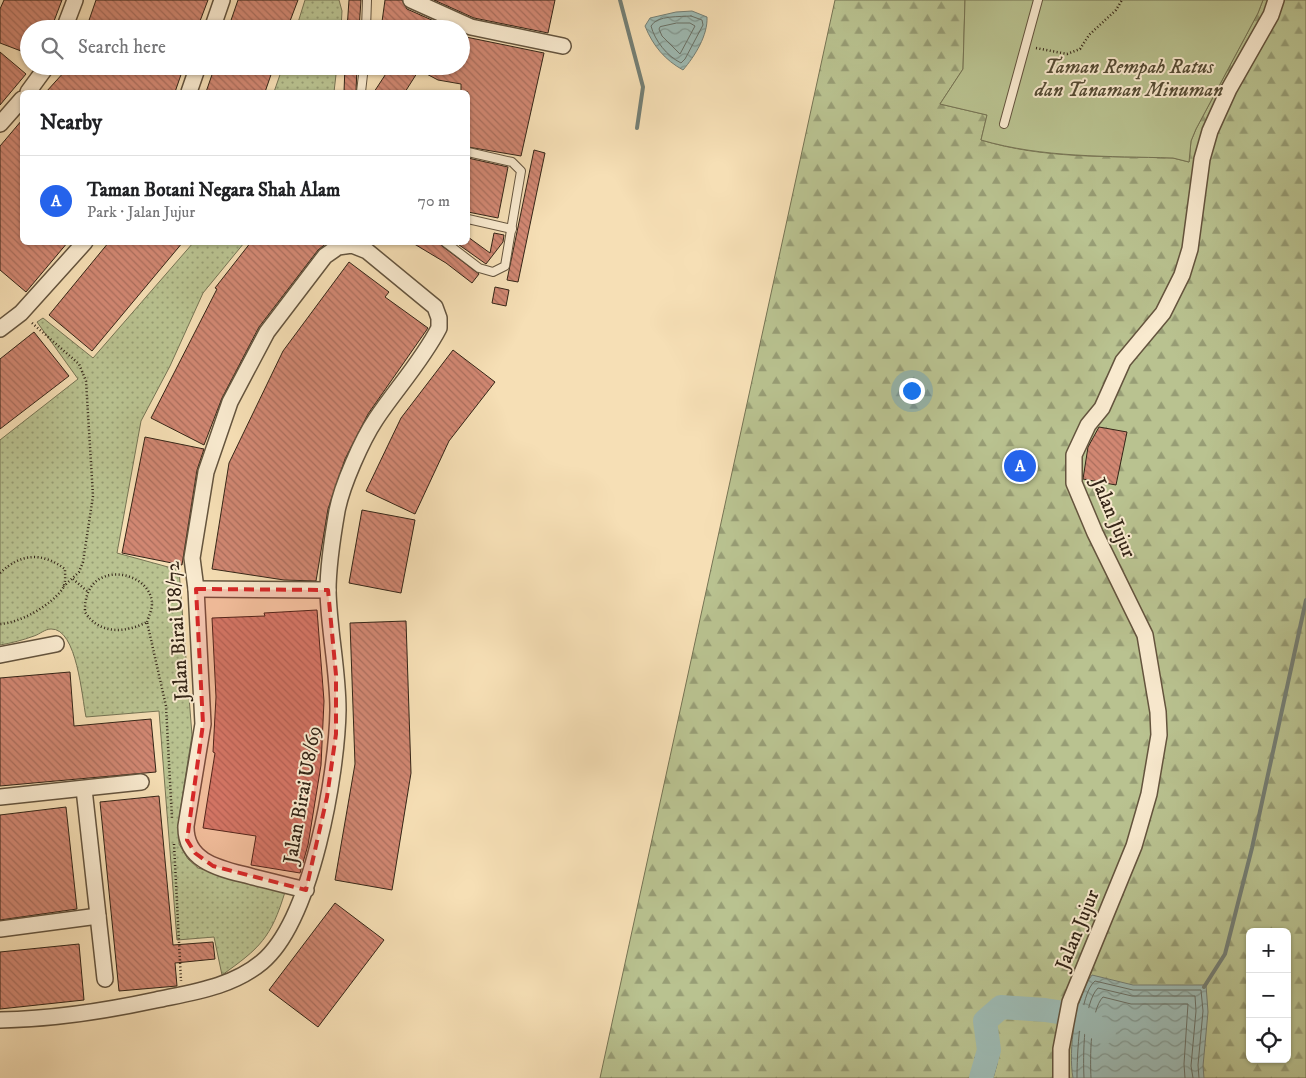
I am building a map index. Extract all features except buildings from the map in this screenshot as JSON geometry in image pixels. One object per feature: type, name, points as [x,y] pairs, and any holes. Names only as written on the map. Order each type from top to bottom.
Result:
[{"type":"street","points":[[67,20],[75,0]]},
{"type":"street","points":[[215,20],[222,0]]},
{"type":"street","points":[[412,0],[456,20]]},
{"type":"street","name":"Jalan Jujur","points":[[1060,1078],[1064,1026],[1070,1002],[1134,846],[1150,794],[1158,735],[1158,712],[1145,635],[1095,533],[1074,483],[1074,456],[1088,425],[1102,408],[1123,361],[1163,313],[1182,275],[1190,249],[1202,159],[1210,131],[1229,89],[1271,15],[1276,0]]},
{"type":"street","points":[[470,27],[563,46]]},
{"type":"street","points":[[29,90],[40,75]]},
{"type":"street","points":[[190,90],[195,75]]},
{"type":"street","points":[[0,124],[20,101]]},
{"type":"street","points":[[8,318],[83,245]]},
{"type":"street","name":"Jalan Birai U8/72","points":[[306,890],[213,866],[195,853],[187,840],[186,826],[203,724],[196,589],[192,558],[206,472],[230,402],[267,332],[325,256],[338,247],[345,245]]},
{"type":"street","name":"Jalan Birai U8/72","points":[[351,245],[360,248],[399,277]]},
{"type":"street","name":"Jalan Birai U8/69","points":[[0,1020],[32,1019],[110,1010],[194,994],[231,981],[262,962],[284,937],[306,890],[328,797],[336,734],[336,675],[328,590],[337,510],[344,484],[374,421],[439,328],[439,318],[435,307],[399,277]]},
{"type":"street","points":[[196,589],[328,590]]},
{"type":"street","points":[[0,655],[56,644]]},
{"type":"street","points":[[0,796],[141,782]]},
{"type":"street","points":[[84,789],[105,979]]},
{"type":"street","points":[[0,929],[98,916]]},
{"type":"lane","points":[[366,0],[366,20]]},
{"type":"lane","points":[[1004,124],[1027,46],[1038,0]]},
{"type":"lane","points":[[361,90],[363,75]]},
{"type":"lane","points":[[449,245],[479,268],[497,272],[505,266],[522,172],[512,162],[470,152]]},
{"type":"lane","points":[[470,219],[512,228]]},
{"type":"path","points":[[1027,46],[1067,54],[1080,49],[1089,35],[1116,10],[1122,0]]},
{"type":"path","points":[[0,624],[25,619],[54,598],[73,579],[84,562],[93,496],[86,381],[83,371],[73,358],[8,318]]},
{"type":"path","points":[[0,573],[18,560],[30,557],[44,557],[65,569],[63,587]]},
{"type":"path","points":[[147,622],[134,629],[121,631],[98,626],[85,612],[87,591],[101,577],[113,574],[126,575],[140,583],[148,591],[152,602],[147,622],[166,706],[172,826]]},
{"type":"path","points":[[73,579],[87,591]]},
{"type":"path","points":[[173,836],[182,995]]},
{"type":"highlighted area","points":[[196,589],[328,590],[336,675],[336,734],[327,797],[306,890],[213,866],[195,853],[187,840],[203,724]]},
{"type":"green space","points":[[305,0],[339,0],[342,11],[342,20],[299,20]]},
{"type":"green space","points":[[835,0],[965,0],[963,69],[940,104],[987,115],[981,140],[1028,151],[1052,154],[1173,158],[1189,162],[1191,141],[1196,129],[1258,13],[1263,0],[1306,0],[1306,1078],[993,1078],[997,1064],[975,1057],[975,1078],[600,1078]]},
{"type":"green space","name":"Taman Rempah Ratus dan Tanaman Minuman","points":[[965,0],[1263,0],[1258,13],[1196,129],[1191,141],[1189,162],[1173,158],[1052,153],[1004,146],[981,140],[987,115],[940,104],[963,69]]},
{"type":"green space","points":[[280,75],[336,75],[334,90],[275,90]]},
{"type":"green space","points":[[191,245],[242,245],[203,293],[170,366],[141,421],[117,553],[179,570],[192,735],[180,812],[179,844],[188,859],[198,868],[285,892],[275,921],[262,941],[246,957],[222,975],[214,937],[177,940],[159,711],[86,717],[77,666],[67,640],[60,632],[49,629],[26,639],[0,645],[0,440],[78,379],[37,322],[43,318],[93,358]]},
{"type":"water","points":[[692,11],[707,17],[707,24],[700,45],[683,70],[660,52],[645,26],[650,18],[676,12]]},
{"type":"water","points":[[1092,975],[1133,985],[1206,985],[1208,1012],[1203,1066],[1204,1078],[1073,1078],[1071,1054],[1074,1025],[1081,997]]},
{"type":"water","points":[[983,1047],[997,1054],[997,1064],[993,1078],[975,1078],[975,1057]]},
{"type":"waterway","points":[[620,0],[643,87],[637,128]]},
{"type":"waterway","points":[[1204,987],[1225,954],[1252,848],[1306,600]]},
{"type":"waterway","points":[[981,1078],[989,1050],[985,1021],[1001,1007],[1045,1010],[1077,1015],[1104,1032]]},
{"type":"place","name":"Taman Botani Negara Shah Alam","points":[[1020,466]]}]
